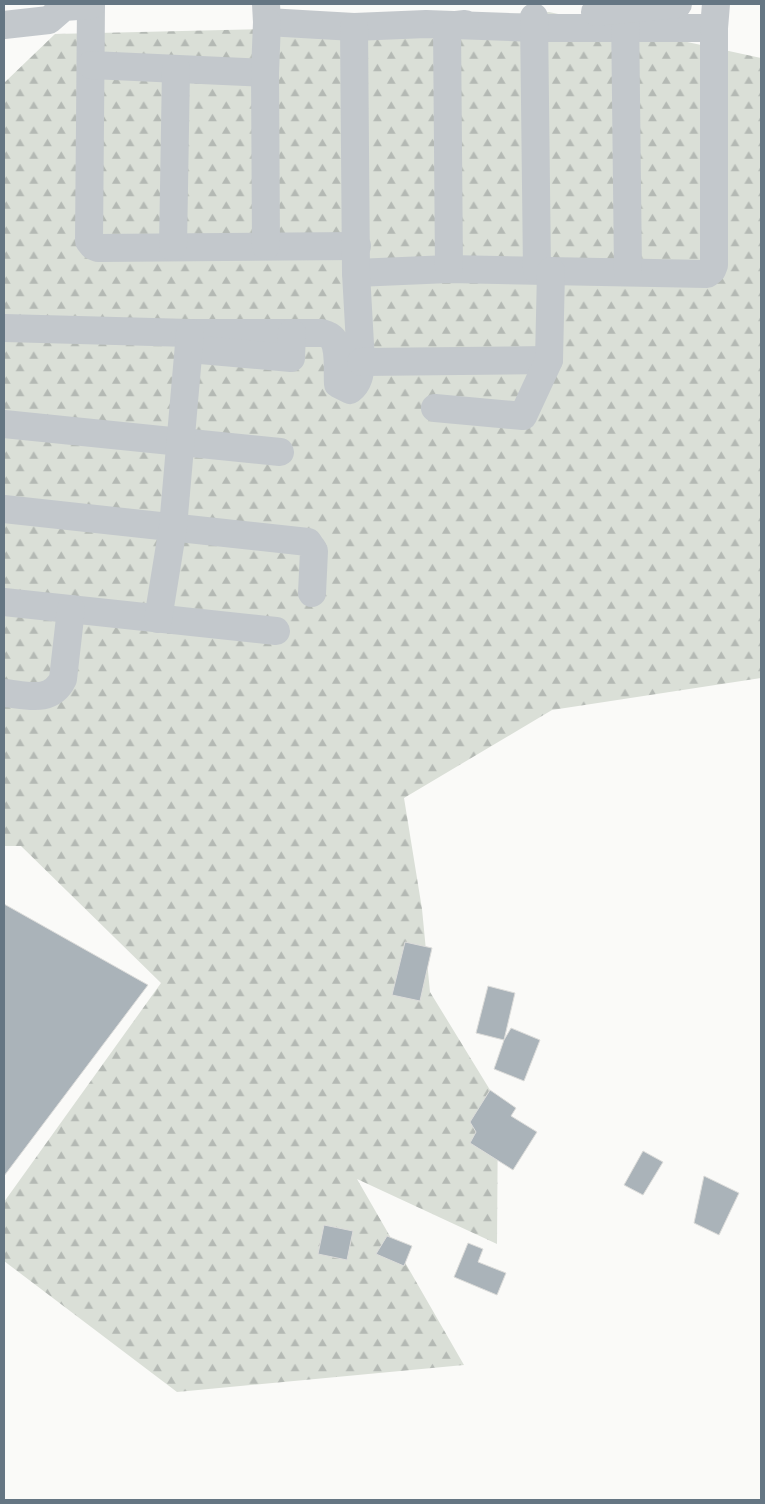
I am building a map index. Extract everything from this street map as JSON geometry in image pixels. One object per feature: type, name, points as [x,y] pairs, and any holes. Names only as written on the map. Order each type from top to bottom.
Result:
[{"type":"street","points":[[625,18],[678,4]]},
{"type":"street","points":[[4,25],[49,20],[64,7],[91,13],[89,242],[98,248],[266,246],[357,260],[449,268],[707,274],[714,265],[715,16],[535,23],[433,18],[354,27],[266,13],[266,246]]},
{"type":"street","points":[[433,18],[449,268]]},
{"type":"street","points":[[625,18],[628,272]]},
{"type":"street","points":[[435,408],[523,416],[549,360],[535,23]]},
{"type":"street","points":[[4,328],[190,341],[291,358],[292,333],[322,333],[331,336],[334,340],[338,384],[350,390],[356,385],[361,362],[357,260],[354,27]]},
{"type":"street","points":[[91,65],[265,73]]},
{"type":"street","points":[[173,247],[176,69]]},
{"type":"street","points":[[158,619],[173,527],[190,341]]},
{"type":"street","points":[[361,362],[549,360]]},
{"type":"street","points":[[4,424],[280,452]]},
{"type":"street","points":[[4,509],[308,542],[314,551],[312,593]]},
{"type":"street","points":[[4,602],[276,631]]},
{"type":"street","points":[[4,693],[41,697],[54,692],[59,687],[63,680],[71,609]]},
{"type":"green space","points":[[549,12],[761,58],[761,678],[552,710],[404,798],[422,909],[430,992],[498,1103],[497,1244],[357,1179],[464,1365],[177,1392],[4,1261],[4,1202],[161,983],[21,846],[4,846],[4,83],[55,34],[354,27],[403,19]]},
{"type":"building","points":[[4,904],[148,985],[4,1176]]},
{"type":"building","points":[[405,942],[432,948],[420,1001],[392,995]]},
{"type":"building","points":[[488,986],[515,993],[504,1040],[476,1033]]},
{"type":"building","points":[[511,1028],[540,1040],[524,1081],[494,1069],[504,1040]]},
{"type":"building","points":[[490,1090],[516,1108],[511,1116],[537,1132],[513,1170],[470,1143],[476,1132],[470,1122]]},
{"type":"building","points":[[643,1151],[663,1162],[643,1195],[624,1185]]},
{"type":"building","points":[[704,1176],[739,1193],[719,1235],[694,1223]]},
{"type":"building","points":[[324,1225],[353,1231],[347,1260],[318,1254]]},
{"type":"building","points":[[387,1236],[412,1246],[404,1266],[376,1254]]},
{"type":"building","points":[[468,1243],[483,1249],[478,1262],[506,1273],[497,1295],[454,1277]]}]
